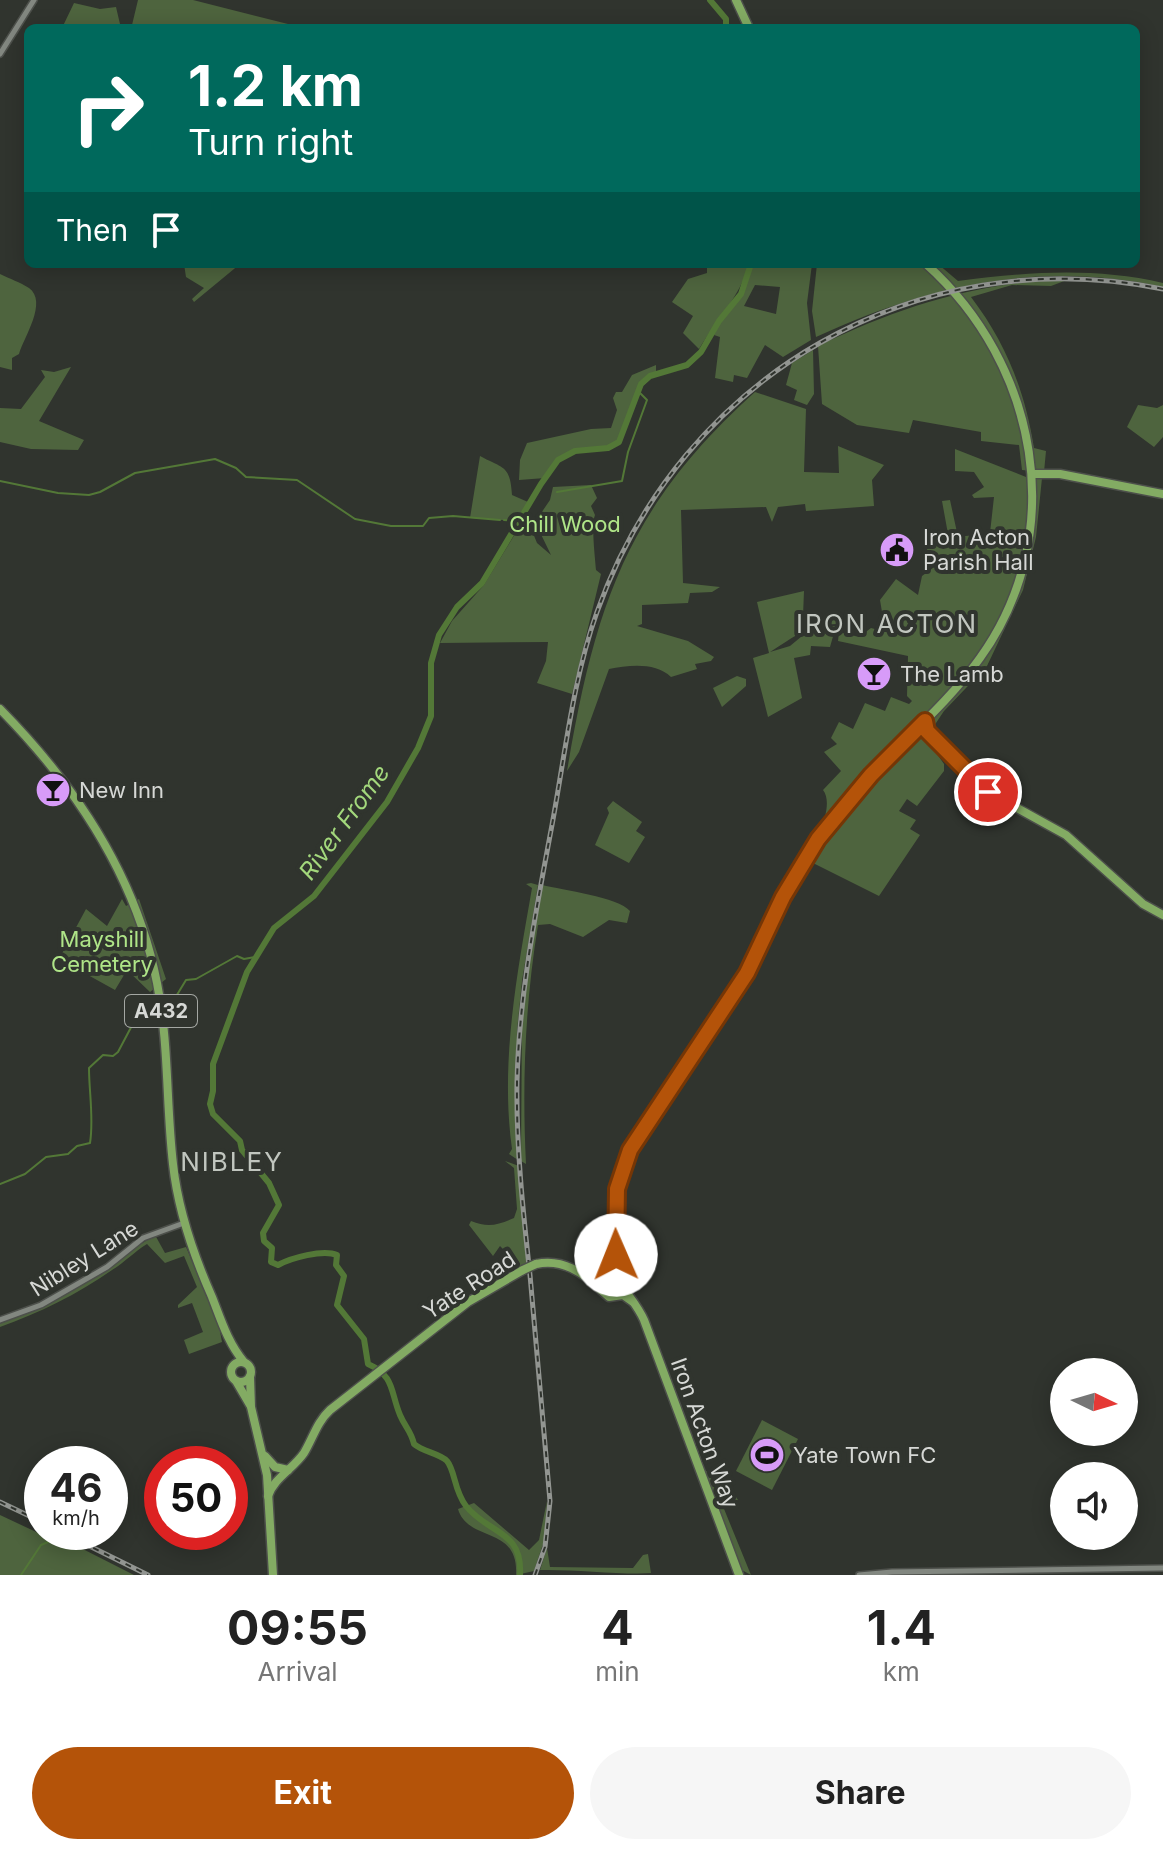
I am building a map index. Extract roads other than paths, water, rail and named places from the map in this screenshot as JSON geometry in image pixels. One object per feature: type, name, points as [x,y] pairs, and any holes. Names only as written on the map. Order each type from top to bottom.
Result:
[{"type":"main road","points":[[736,0],[747,24]]},
{"type":"main road","points":[[618,1295],[620,1281],[615,1260],[617,1189],[630,1150],[747,973],[783,897],[818,839],[871,775],[971,671],[1004,619],[1026,554],[1032,517],[1033,474],[1023,418],[1004,365],[971,311],[930,268]]},
{"type":"main road","points":[[1033,474],[1060,474],[1163,494]]},
{"type":"main road","name":"A432","points":[[0,709],[44,756],[93,822],[141,919],[157,984],[165,1037],[173,1164],[184,1223],[229,1341],[244,1362]]},
{"type":"main road","points":[[925,721],[927,731],[988,792],[1066,835],[1143,904],[1163,915]]},
{"type":"main road","points":[[615,1260],[601,1290],[609,1297],[627,1297],[637,1305]]},
{"type":"main road","name":"Yate Road","points":[[268,1496],[283,1472],[303,1454],[324,1415],[468,1302],[536,1264],[567,1266],[589,1278],[601,1290]]},
{"type":"main road","points":[[604,1279],[611,1276],[620,1281]]},
{"type":"main road","name":"Yate Road","points":[[589,1278],[604,1279]]},
{"type":"main road","name":"Iron Acton Way","points":[[620,1281],[637,1305],[739,1575]]},
{"type":"main road","name":"A432","points":[[229,1341],[231,1368]]},
{"type":"main road","points":[[251,1407],[232,1377],[231,1368],[236,1363],[244,1362],[251,1370],[251,1407],[267,1475],[273,1575]]},
{"type":"main road","points":[[236,1381],[245,1382],[250,1377]]},
{"type":"main road","points":[[264,1455],[283,1472]]},
{"type":"main road","points":[[267,1475],[283,1472]]},
{"type":"street","points":[[0,54],[34,0]]},
{"type":"street","name":"Nibley Lane","points":[[0,1320],[41,1305],[107,1267],[143,1238],[184,1223]]},
{"type":"street","points":[[859,1575],[1163,1568]]},
{"type":"waterway","name":"River Frome","points":[[710,0],[726,19],[726,24]]},
{"type":"waterway","name":"River Frome","points":[[520,1575],[516,1549],[466,1506],[447,1461],[414,1444],[387,1379],[368,1364],[364,1339],[337,1305],[344,1276],[336,1265],[337,1255],[316,1254],[278,1265],[271,1262],[272,1248],[264,1241],[263,1233],[279,1205],[269,1183],[242,1150],[240,1141],[213,1114],[210,1104],[213,1064],[247,972],[274,928],[314,896],[387,802],[418,748],[431,716],[431,663],[439,635],[457,607],[482,583],[558,460],[575,451],[608,448],[619,442],[641,384],[650,376],[687,365],[701,352],[719,321],[741,294],[750,268]]},
{"type":"waterway","points":[[557,492],[622,481],[628,452],[647,400],[638,391]]},
{"type":"waterway","points":[[0,481],[58,493],[89,495],[135,473],[215,459],[236,468],[246,477],[297,480],[355,519],[391,526],[423,526],[429,518],[453,516],[500,520]]},
{"type":"waterway","points":[[504,520],[517,521]]},
{"type":"waterway","points":[[172,1003],[186,980],[196,979],[237,956],[244,959],[255,957]]},
{"type":"waterway","points":[[0,1184],[25,1174],[46,1157],[68,1154],[77,1146],[90,1143],[89,1068],[103,1055],[113,1056],[118,1052],[137,1016],[154,1006]]},
{"type":"waterway","points":[[21,1575],[38,1550]]},
{"type":"railway","points":[[535,1575],[545,1547],[550,1501],[519,1154],[517,1082],[521,1017],[534,921],[582,664],[597,612],[635,528],[686,455],[748,393],[819,343],[898,307],[983,285],[1071,279],[1163,289]]},
{"type":"railway","points":[[0,1502],[24,1513]]},
{"type":"railway","points":[[97,1550],[148,1575]]},
{"type":"place","name":"Iron Acton Parish Hall","points":[[897,550]]},
{"type":"place","name":"The Lamb","points":[[874,674]]},
{"type":"place","name":"New Inn","points":[[53,790]]},
{"type":"place","name":"Yate Town FC","points":[[767,1455]]},
{"type":"district","name":"IRON ACTON","points":[[887,623]]},
{"type":"district","name":"NIBLEY","points":[[232,1161]]},
{"type":"park label","name":"Chill Wood","points":[[565,524]]},
{"type":"park label","name":"Mayshill Cemetery","points":[[102,952]]}]
